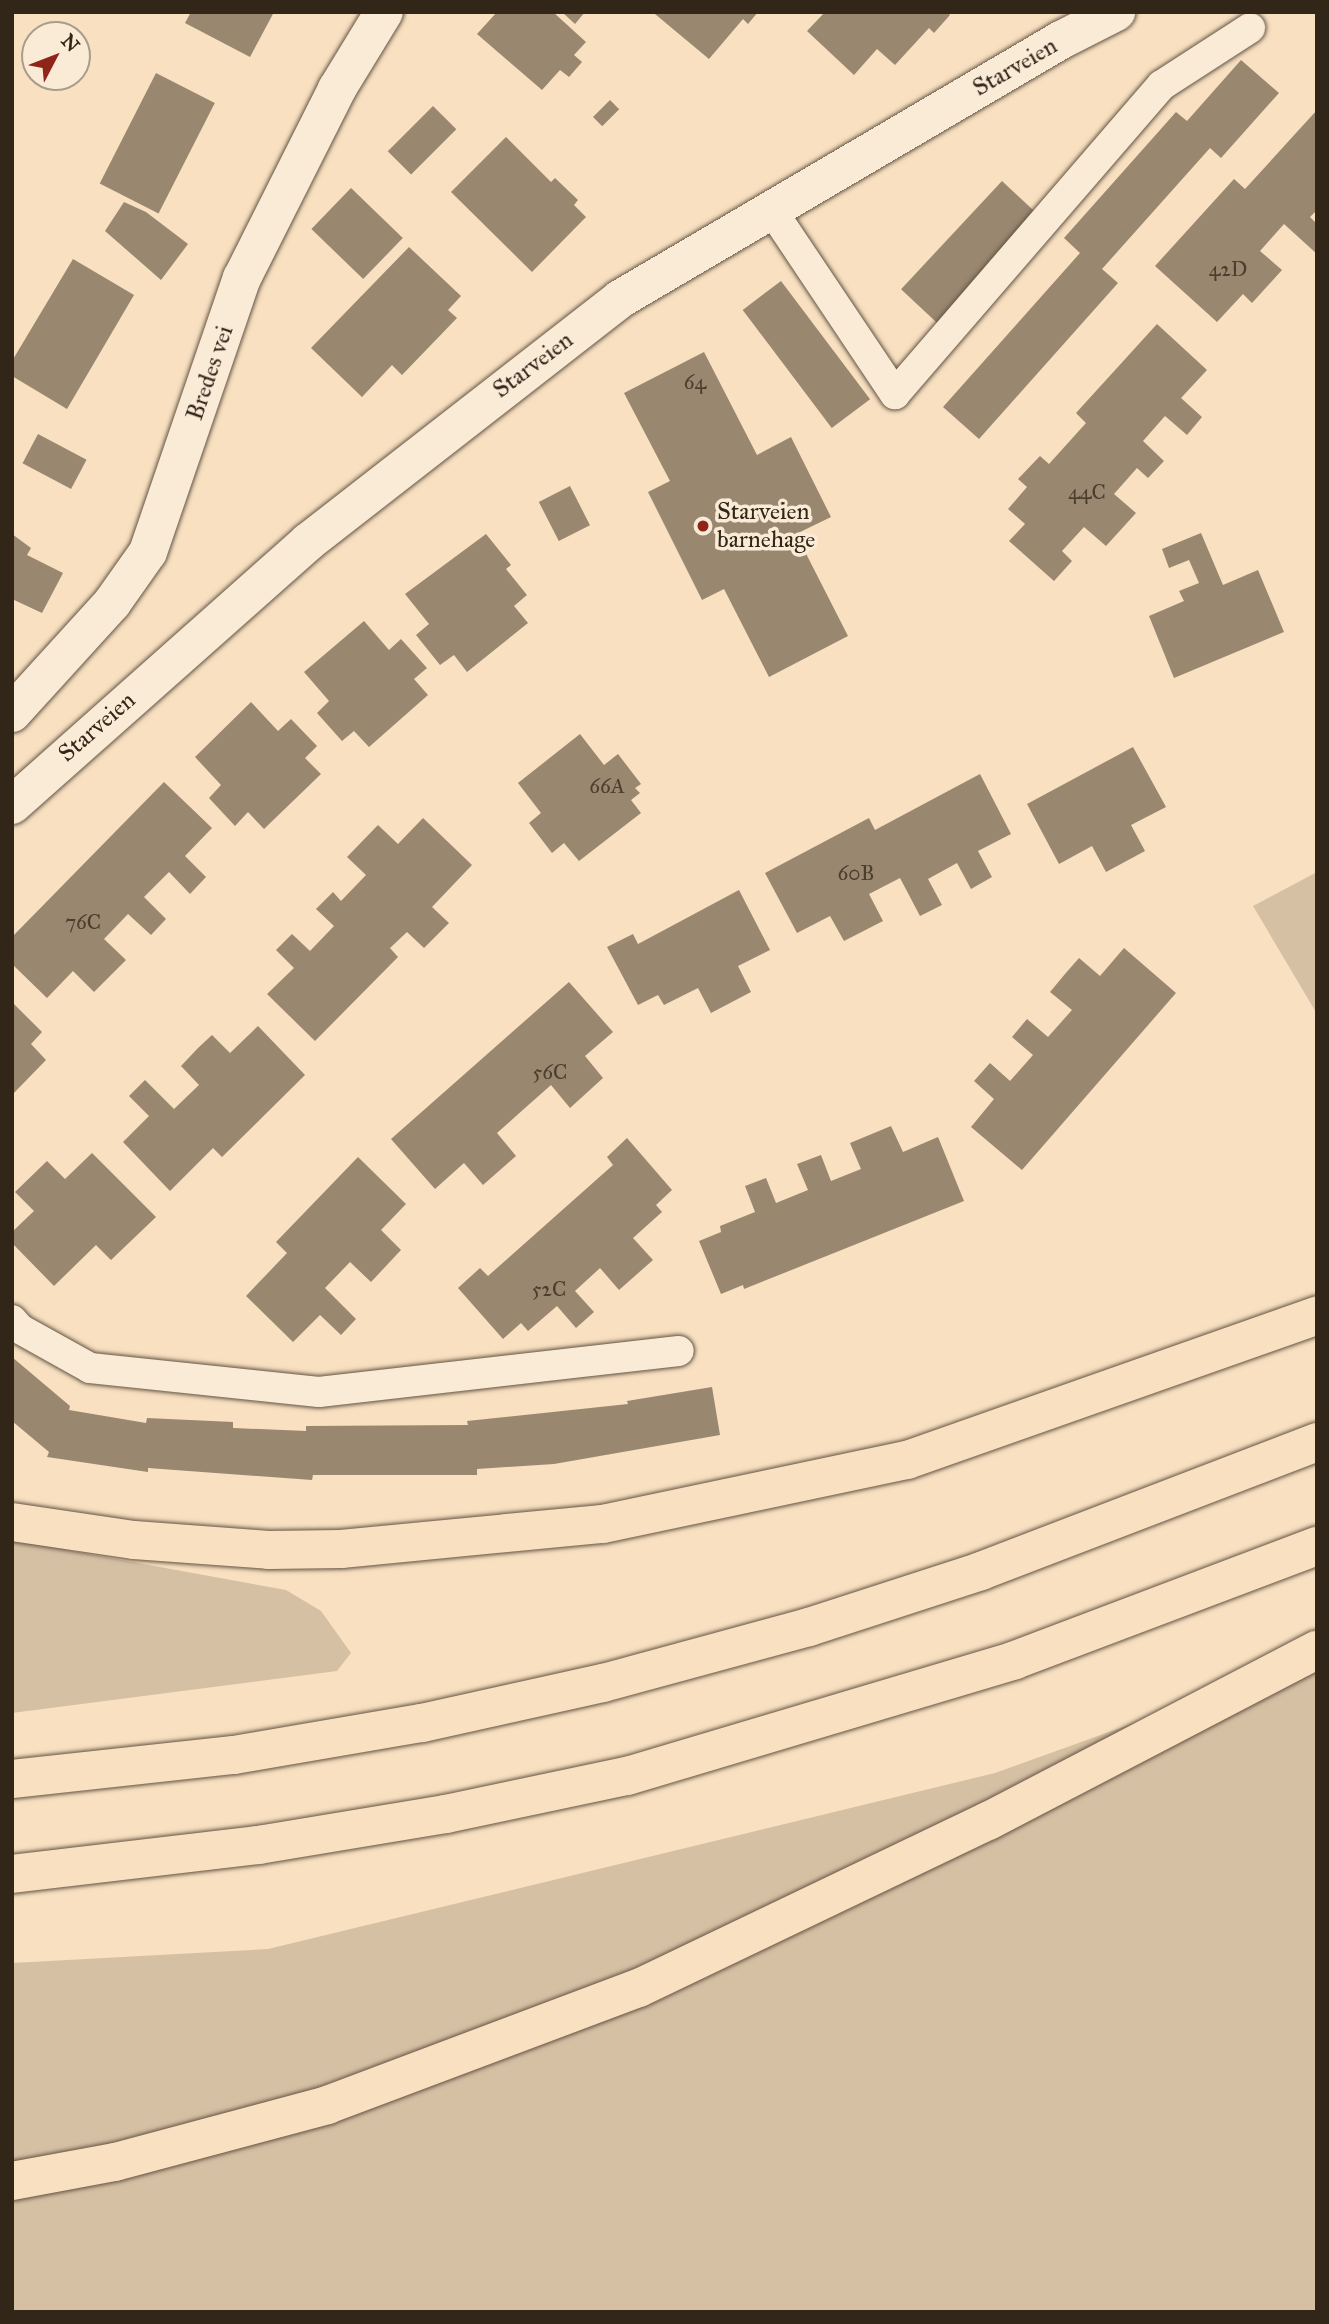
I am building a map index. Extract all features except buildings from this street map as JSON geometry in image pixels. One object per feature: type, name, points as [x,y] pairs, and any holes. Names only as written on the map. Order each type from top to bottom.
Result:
[{"type":"highway","points":[[12,1522],[134,1540],[270,1550],[341,1549],[603,1524],[907,1460],[1317,1316]]},
{"type":"highway","points":[[12,1779],[234,1755],[422,1723],[603,1683],[809,1627],[981,1571],[1317,1443]]},
{"type":"highway","points":[[12,1874],[259,1845],[446,1814],[627,1776],[1015,1660],[1317,1546]]},
{"type":"highway","points":[[12,2181],[115,2162],[327,2105],[639,1988],[964,1833],[1317,1650]]},
{"type":"street","name":"Bredes vei","points":[[12,713],[112,603],[148,552],[242,278],[337,89],[384,12]]},
{"type":"street","name":"Starveien","points":[[12,805],[308,542],[620,299],[771,209],[1116,12]]},
{"type":"lane","points":[[771,209],[895,394],[1161,85],[1250,28]]},
{"type":"lane","points":[[12,1320],[20,1329],[90,1368],[319,1392],[679,1351]]},
{"type":"shaded area","points":[[1317,872],[1317,1014],[1253,906]]},
{"type":"shaded area","points":[[12,1540],[286,1590],[321,1611],[351,1653],[337,1671],[12,1713]]},
{"type":"shaded area","points":[[1317,1657],[1317,2312],[12,2312],[12,1963],[268,1949],[995,1773]]},
{"type":"place","name":"Starveien barnehage","points":[[703,526]]}]
